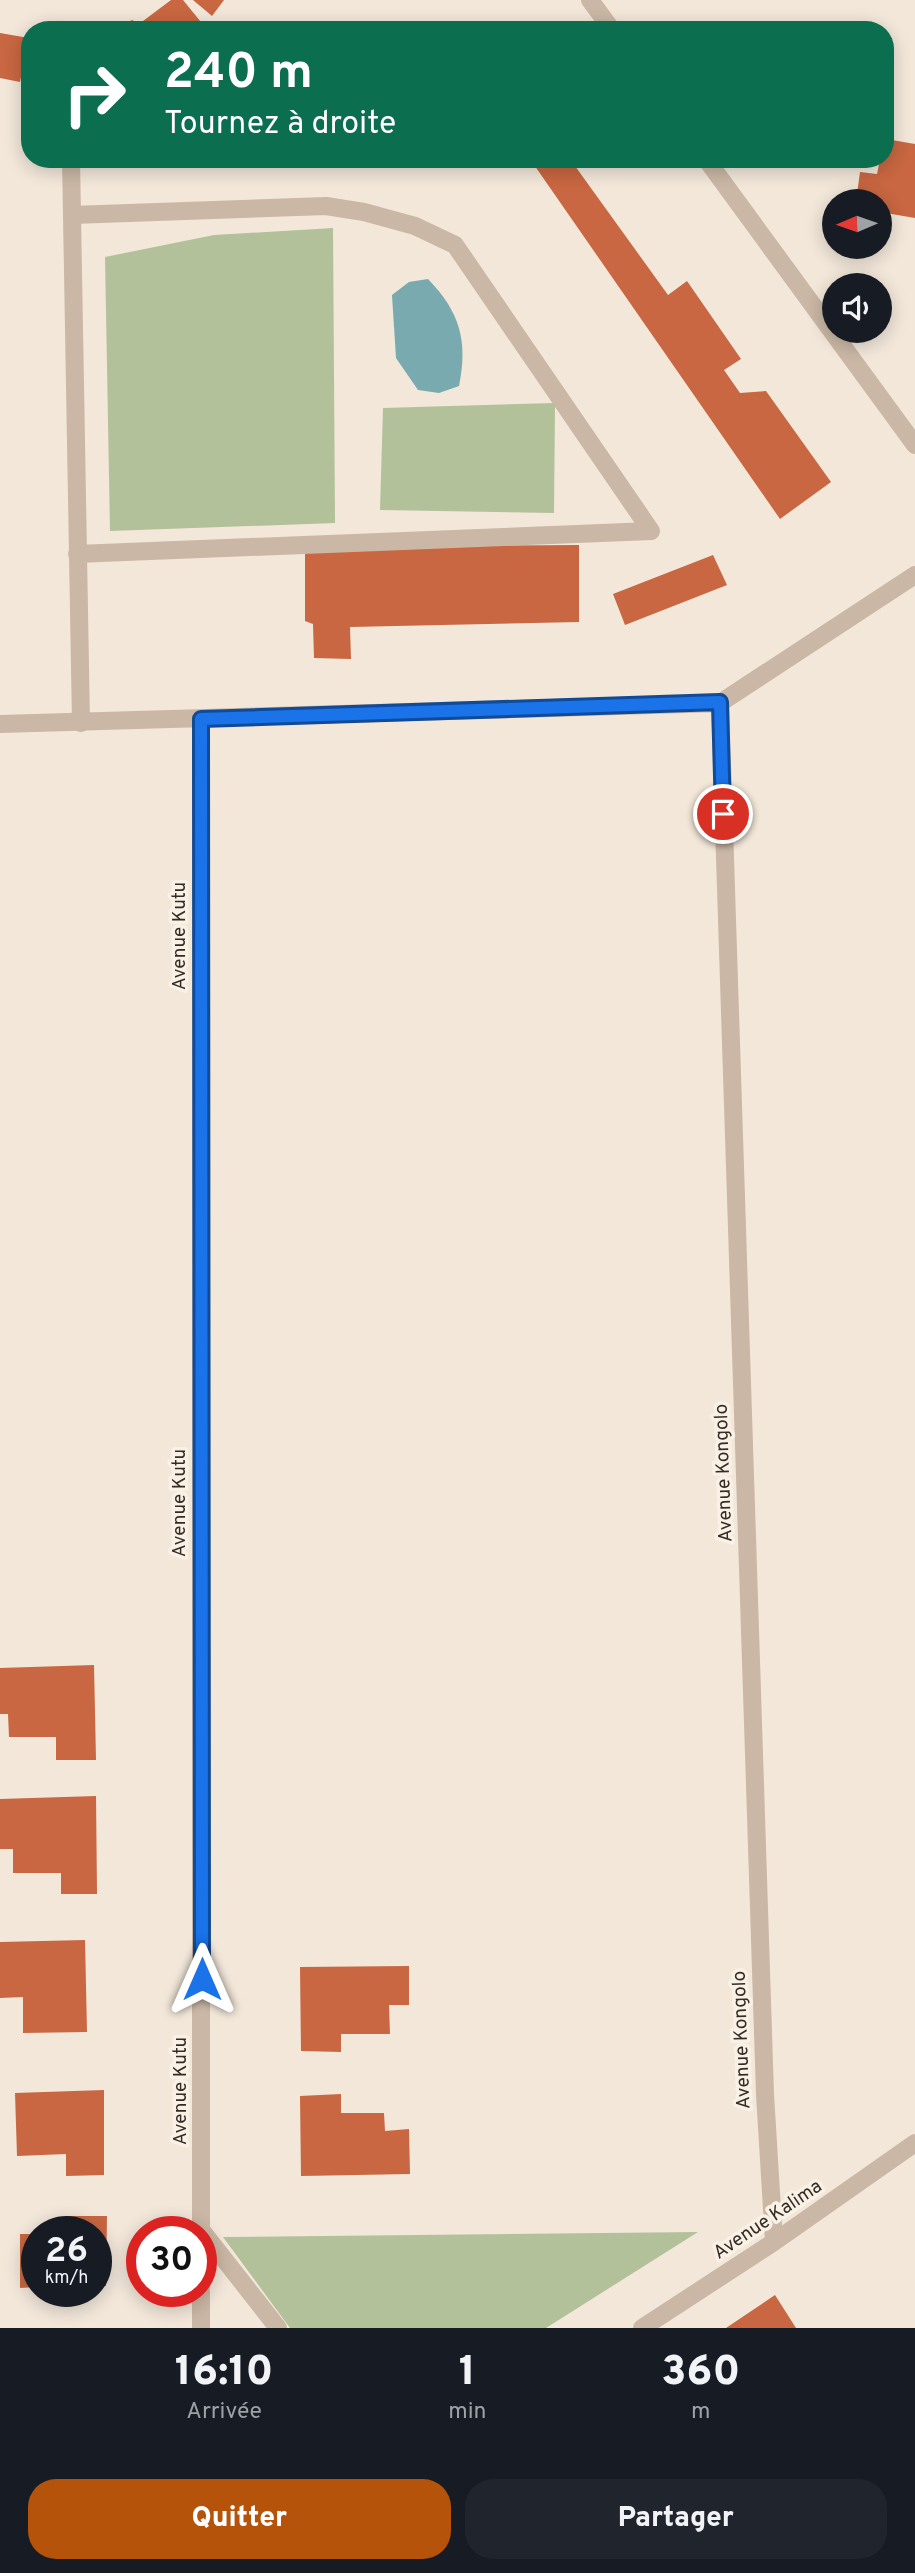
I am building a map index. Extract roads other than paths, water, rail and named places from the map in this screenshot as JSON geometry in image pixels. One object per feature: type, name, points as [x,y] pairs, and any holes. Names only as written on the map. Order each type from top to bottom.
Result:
[{"type":"street","points":[[590,0],[605,21]]},
{"type":"street","points":[[71,168],[80,723]]},
{"type":"street","points":[[713,168],[915,444]]},
{"type":"street","points":[[72,215],[326,206],[364,212],[415,226],[455,246],[651,531],[78,554]]},
{"type":"street","points":[[0,724],[720,702],[915,575]]},
{"type":"street","name":"Avenue Kongolo","points":[[720,702],[764,2080],[774,2242]]},
{"type":"street","name":"Avenue Kutu","points":[[201,719],[202,2216]]},
{"type":"street","name":"Avenue Kalima","points":[[642,2328],[774,2242],[915,2143]]},
{"type":"street","points":[[217,2250],[278,2328]]},
{"type":"street","name":"Avenue Kutu","points":[[201,2307],[201,2328]]},
{"type":"water","points":[[428,279],[448,303],[462,341],[459,386],[439,393],[418,390],[396,358],[392,295],[409,282]]}]
